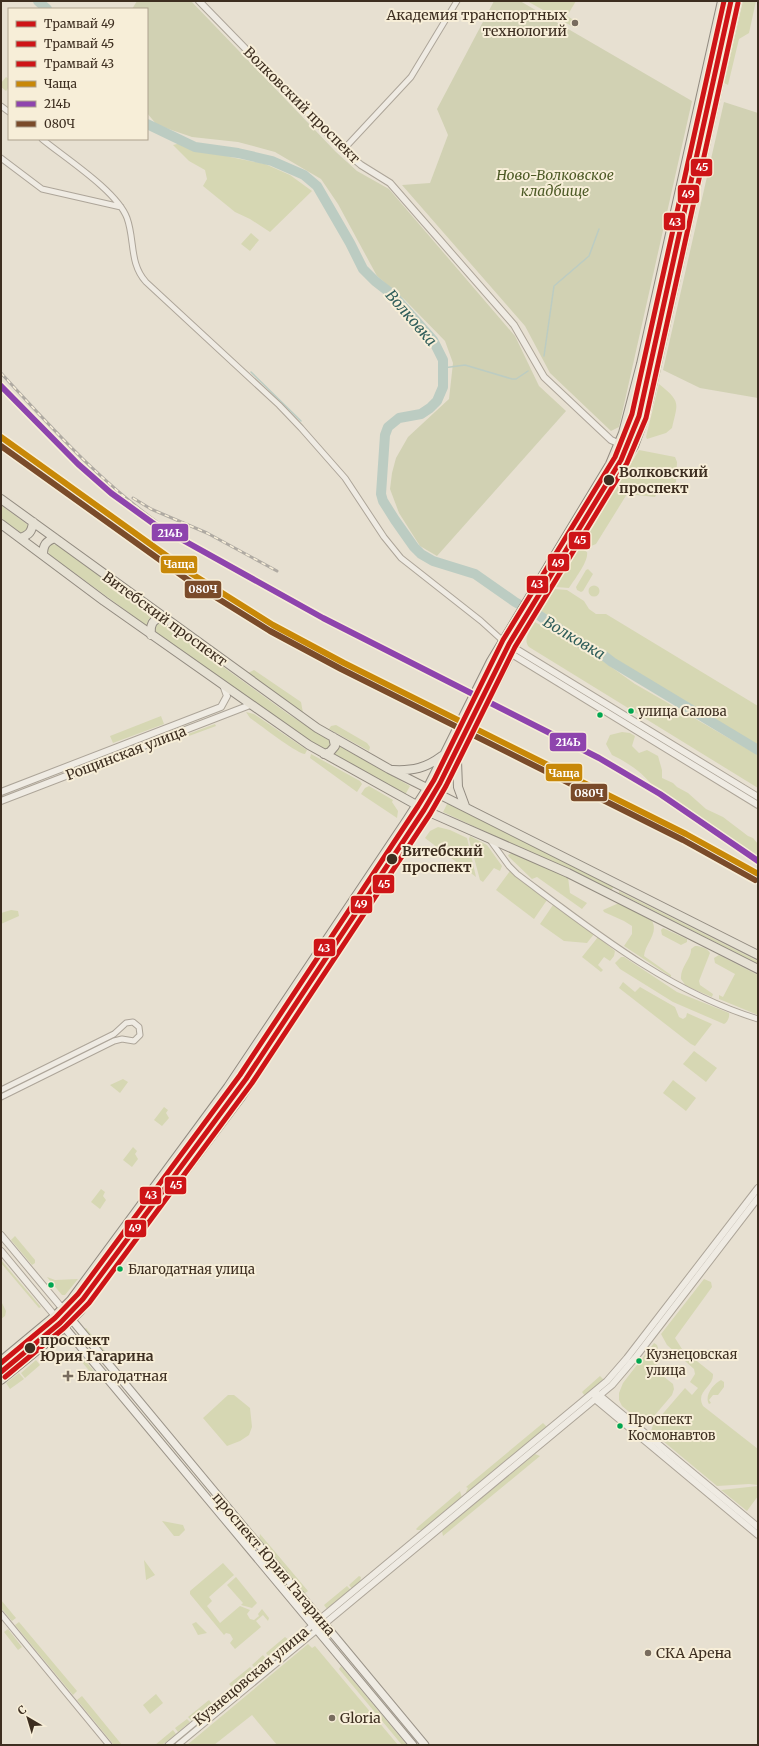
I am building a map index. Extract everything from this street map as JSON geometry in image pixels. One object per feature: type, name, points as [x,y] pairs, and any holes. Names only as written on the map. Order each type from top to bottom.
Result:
[{"type":"main road","points":[[1,1361],[55,1316],[89,1277],[228,1087],[427,789],[468,706],[503,641],[610,464],[620,444],[641,364],[722,1]]},
{"type":"main road","points":[[1,1380],[72,1320],[241,1097],[429,812],[511,650],[634,446],[644,419],[737,1]]},
{"type":"main road","name":"Витебский проспект","points":[[1,499],[307,722],[333,738],[427,789],[465,806],[758,955]]},
{"type":"main road","points":[[20,538],[27,536],[31,532],[33,522]]},
{"type":"main road","name":"Витебский проспект","points":[[1,524],[223,686],[291,734],[324,754],[429,812],[615,896],[758,969]]},
{"type":"main road","points":[[44,555],[43,548],[45,543],[55,538]]},
{"type":"main road","points":[[151,634],[152,623],[154,620],[163,617]]},
{"type":"main road","points":[[324,754],[330,752],[335,746],[333,738]]},
{"type":"main road","points":[[389,769],[409,770],[422,768],[444,754]]},
{"type":"main road","points":[[457,759],[458,787],[465,806]]},
{"type":"main road","points":[[615,896],[616,890],[620,885]]},
{"type":"main road","name":"проспект Юрия Гагарина","points":[[55,1316],[413,1745]]},
{"type":"main road","name":"проспект Юрия Гагарина","points":[[72,1320],[425,1745]]},
{"type":"street","name":"Волковский проспект","points":[[199,1],[343,150],[361,165],[390,183],[514,325],[544,377],[611,440],[620,444],[634,446]]},
{"type":"street","points":[[343,150],[411,78],[458,1]]},
{"type":"street","points":[[43,140],[103,187],[121,207],[127,219],[136,268],[143,279],[279,405],[301,428],[345,478],[384,537],[401,558],[481,621],[511,650],[758,805]]},
{"type":"street","points":[[1,158],[42,189],[121,207]]},
{"type":"street","points":[[511,650],[758,797]]},
{"type":"street","name":"Рощинская улица","points":[[1,792],[221,707],[226,701],[227,696],[223,686]]},
{"type":"street","name":"Рощинская улица","points":[[1,801],[250,705]]},
{"type":"street","points":[[490,839],[509,866],[518,874],[630,956],[695,995],[758,1019]]},
{"type":"street","points":[[1,1090],[114,1034],[126,1023],[133,1022],[139,1027],[140,1035],[134,1041],[122,1039],[114,1041],[1,1097]]},
{"type":"street","name":"Кузнецовская улица","points":[[597,1396],[758,1188]]},
{"type":"street","name":"Кузнецовская улица","points":[[168,1745],[322,1622],[617,1380],[636,1358],[758,1198]]},
{"type":"street","name":"проспект Юрия Гагарина","points":[[1,1235],[72,1320]]},
{"type":"street","points":[[1,1251],[55,1316]]},
{"type":"street","points":[[597,1396],[758,1527]]},
{"type":"street","points":[[597,1396],[758,1535]]},
{"type":"street","points":[[1,1614],[109,1745]]},
{"type":"street","name":"Кузнецовская улица","points":[[178,1745],[315,1627]]},
{"type":"green space","points":[[137,1],[191,1],[336,152],[357,171],[389,189],[515,336],[539,386],[566,411],[437,556],[420,546],[399,513],[390,489],[396,458],[408,437],[449,399],[453,363],[445,341],[405,300],[377,276],[338,204],[321,179],[275,152],[238,142],[192,137],[157,125],[148,114],[148,8],[133,8]]},
{"type":"green space","name":"Ново-Волковское кладбище","points":[[494,1],[520,1],[692,101],[619,427],[611,431],[550,373],[525,326],[402,185],[430,183],[448,135],[437,109]]},
{"type":"green space","points":[[527,1],[576,1],[567,16],[577,22],[575,28]]},
{"type":"green space","points":[[743,1],[756,1],[749,33],[739,39],[728,85],[724,83]]},
{"type":"green space","points":[[6,77],[8,78],[8,88],[6,91],[1,87],[1,83]]},
{"type":"green space","points":[[724,102],[758,113],[758,398],[700,388],[663,370]]},
{"type":"green space","points":[[185,142],[230,157],[265,164],[290,175],[312,191],[270,232],[250,219],[235,212],[203,186],[207,179],[205,170],[189,161],[173,145]]},
{"type":"green space","points":[[251,233],[259,240],[250,251],[241,244]]},
{"type":"green space","points":[[659,384],[674,399],[676,403],[676,413],[672,428],[666,433],[647,439],[646,437]]},
{"type":"green space","points":[[639,450],[675,457],[677,462],[676,482],[673,484],[661,484],[655,497],[627,494],[596,544],[591,546],[585,540]]},
{"type":"green space","points":[[1,505],[28,525],[28,529],[23,534],[1,518]]},
{"type":"green space","points":[[52,544],[57,545],[154,616],[148,620],[147,626],[50,555],[47,549],[48,546]]},
{"type":"green space","points":[[579,549],[587,552],[586,560],[581,570],[569,588],[556,587]]},
{"type":"green space","points":[[588,569],[593,574],[581,592],[577,590],[576,587]]},
{"type":"green space","points":[[594,585],[598,587],[600,591],[598,595],[594,597],[590,595],[588,591],[590,587]]},
{"type":"green space","points":[[555,589],[567,590],[584,601],[589,609],[596,614],[606,614],[758,706],[758,746],[586,642],[541,611]]},
{"type":"green space","points":[[161,622],[288,714],[329,740],[330,747],[324,750],[301,735],[156,633],[154,630],[155,625]]},
{"type":"green space","points":[[535,622],[600,659],[635,684],[758,755],[758,788],[529,647],[526,641],[529,631]]},
{"type":"green space","points":[[254,670],[301,702],[303,713],[248,673]]},
{"type":"green space","points":[[246,712],[254,714],[307,750],[305,754],[294,749],[278,738],[250,718]]},
{"type":"green space","points":[[161,716],[164,724],[113,743],[110,736]]},
{"type":"green space","points":[[215,724],[216,726],[189,736],[188,734]]},
{"type":"green space","points":[[336,725],[367,743],[370,747],[369,751],[329,729],[331,726]]},
{"type":"green space","points":[[622,732],[630,733],[635,736],[632,746],[639,753],[647,750],[658,756],[662,770],[662,778],[673,783],[688,793],[706,809],[723,817],[748,836],[753,838],[758,844],[758,858],[733,844],[654,788],[646,778],[635,769],[612,755],[606,744],[610,735]]},
{"type":"green space","points":[[339,746],[410,786],[405,795],[333,755],[338,750]]},
{"type":"green space","points":[[311,754],[360,781],[362,784],[357,792],[310,758]]},
{"type":"green space","points":[[369,786],[393,800],[392,802],[398,811],[397,818],[361,794],[365,788]]},
{"type":"green space","points":[[448,802],[613,887],[612,890],[443,812]]},
{"type":"green space","points":[[438,827],[450,830],[467,838],[476,877],[425,838],[430,831]]},
{"type":"green space","points":[[470,836],[487,845],[502,866],[500,871],[494,868],[483,882],[480,880],[469,839]]},
{"type":"green space","points":[[512,853],[568,877],[570,893],[587,903],[582,909],[537,877],[532,879],[509,857],[508,855]]},
{"type":"green space","points":[[510,871],[547,900],[534,919],[496,890]]},
{"type":"green space","points":[[619,891],[758,961],[758,964],[619,893]]},
{"type":"green space","points":[[619,903],[652,921],[654,930],[644,956],[671,975],[671,977],[624,946],[632,934],[632,926],[604,912],[603,910]]},
{"type":"green space","points":[[553,905],[594,934],[587,943],[564,941],[540,924]]},
{"type":"green space","points":[[11,910],[18,911],[19,916],[1,924],[1,913]]},
{"type":"green space","points":[[663,928],[687,939],[687,942],[681,945],[662,935],[661,930]]},
{"type":"green space","points":[[598,937],[615,951],[614,956],[610,961],[604,957],[598,965],[603,970],[601,972],[582,957]]},
{"type":"green space","points":[[695,946],[704,948],[710,953],[699,981],[700,985],[713,994],[712,997],[686,986],[681,979],[682,971],[690,956],[691,949]]},
{"type":"green space","points":[[719,955],[758,975],[758,1015],[719,999],[719,995],[723,997],[735,974],[715,963],[714,958]]},
{"type":"green space","points":[[621,957],[624,957],[677,992],[729,1013],[727,1021],[724,1024],[673,1002],[620,969],[615,963]]},
{"type":"green space","points":[[623,982],[635,992],[640,987],[675,1007],[679,1017],[683,1019],[686,1017],[687,1013],[712,1024],[695,1046],[619,988]]},
{"type":"green space","points":[[694,1051],[717,1068],[706,1082],[683,1064]]},
{"type":"green space","points":[[123,1079],[128,1082],[120,1093],[110,1085]]},
{"type":"green space","points":[[673,1080],[696,1098],[686,1111],[663,1093]]},
{"type":"green space","points":[[164,1107],[168,1110],[166,1113],[169,1118],[162,1126],[154,1120]]},
{"type":"green space","points":[[133,1147],[137,1151],[135,1154],[138,1159],[132,1167],[123,1160]]},
{"type":"green space","points":[[101,1189],[105,1192],[103,1196],[106,1200],[100,1209],[91,1202]]},
{"type":"green space","points":[[15,1236],[35,1260],[35,1263],[32,1265],[11,1240]]},
{"type":"green space","points":[[1,1260],[41,1307],[39,1308],[1,1263]]},
{"type":"green space","points":[[47,1277],[55,1280],[78,1279],[65,1295],[62,1295]]},
{"type":"green space","points":[[704,1279],[711,1282],[712,1287],[675,1338],[682,1349],[713,1374],[711,1382],[701,1396],[703,1406],[758,1449],[758,1485],[749,1484],[717,1486],[651,1431],[653,1425],[685,1388],[692,1395],[698,1388],[690,1382],[695,1374],[694,1369],[667,1345],[661,1334]]},
{"type":"green space","points":[[1,1301],[6,1311],[5,1316],[1,1319]]},
{"type":"green space","points":[[86,1328],[115,1363],[113,1364],[83,1330]]},
{"type":"green space","points":[[654,1343],[658,1348],[651,1357],[657,1363],[655,1368],[659,1377],[663,1376],[673,1384],[674,1389],[672,1395],[645,1425],[622,1406],[619,1400],[619,1393],[623,1383]]},
{"type":"green space","points":[[83,1358],[98,1376],[97,1380],[81,1361]]},
{"type":"green space","points":[[36,1360],[40,1365],[25,1378],[21,1373]]},
{"type":"green space","points":[[19,1373],[24,1379],[10,1389],[6,1383]]},
{"type":"green space","points":[[600,1376],[604,1380],[585,1396],[582,1392]]},
{"type":"green space","points":[[721,1380],[724,1382],[724,1387],[718,1395],[713,1395],[709,1400],[711,1403],[709,1404],[708,1394],[710,1390]]},
{"type":"green space","points":[[228,1395],[234,1395],[250,1408],[252,1427],[249,1435],[240,1441],[227,1446],[203,1418]]},
{"type":"green space","points":[[543,1423],[547,1427],[470,1491],[467,1493],[466,1492],[468,1488],[466,1487]]},
{"type":"green space","points":[[535,1454],[540,1456],[443,1536],[442,1531]]},
{"type":"green space","points":[[758,1486],[758,1496],[747,1511],[721,1490]]},
{"type":"green space","points":[[460,1491],[462,1498],[423,1530],[416,1529],[419,1526]]},
{"type":"green space","points":[[162,1521],[183,1525],[185,1530],[179,1536],[174,1536]]},
{"type":"green space","points":[[260,1534],[308,1591],[304,1594],[259,1541]]},
{"type":"green space","points":[[144,1560],[155,1575],[146,1580],[146,1579]]},
{"type":"green space","points":[[223,1563],[234,1575],[209,1597],[212,1601],[207,1606],[220,1623],[240,1606],[250,1610],[247,1614],[250,1619],[254,1620],[259,1616],[258,1614],[262,1609],[269,1618],[268,1621],[263,1615],[256,1621],[261,1627],[235,1649],[230,1643],[233,1639],[230,1634],[226,1633],[224,1635],[190,1594],[190,1591]]},
{"type":"green space","points":[[359,1576],[361,1577],[360,1582],[352,1589],[349,1585]]},
{"type":"green space","points":[[236,1577],[257,1603],[252,1608],[241,1605],[243,1603],[227,1585]]},
{"type":"green space","points":[[347,1586],[351,1590],[327,1609],[324,1605]]},
{"type":"green space","points":[[1,1600],[16,1618],[12,1621],[1,1608]]},
{"type":"green space","points":[[19,1622],[77,1691],[73,1695],[15,1625]]},
{"type":"green space","points":[[196,1622],[207,1633],[198,1635],[192,1624]]},
{"type":"green space","points":[[8,1629],[22,1647],[18,1650],[4,1632]]},
{"type":"green space","points":[[285,1637],[289,1640],[269,1657],[266,1653]]},
{"type":"green space","points":[[308,1644],[312,1648],[315,1646],[398,1745],[277,1745],[252,1715],[214,1745],[187,1745]]},
{"type":"green space","points":[[263,1655],[266,1659],[255,1668],[252,1665]]},
{"type":"green space","points":[[341,1666],[407,1745],[402,1745],[339,1669]]},
{"type":"green space","points":[[250,1667],[253,1670],[232,1687],[229,1684]]},
{"type":"green space","points":[[156,1694],[163,1703],[150,1714],[143,1705]]},
{"type":"green space","points":[[82,1696],[122,1745],[114,1745],[77,1700]]},
{"type":"green space","points":[[209,1700],[212,1704],[192,1721],[188,1717]]},
{"type":"green space","points":[[187,1719],[190,1722],[178,1732],[175,1728]]},
{"type":"green space","points":[[173,1730],[176,1734],[162,1745],[155,1745]]},
{"type":"waterway","name":"Волковка","points":[[38,1],[46,8]]},
{"type":"waterway","name":"Волковка","points":[[148,124],[195,147],[238,153],[272,161],[304,175],[317,186],[350,243],[363,269],[375,281],[393,295],[433,340],[443,360],[443,387],[437,401],[421,414],[399,418],[388,427],[385,435],[381,494],[383,501],[414,547],[421,554],[433,561],[475,574],[515,602],[540,616],[578,642],[603,655],[612,662],[758,750]]},
{"type":"waterway","points":[[544,356],[554,286],[589,256],[599,229]]},
{"type":"waterway","points":[[443,368],[465,365],[512,379],[516,379],[528,371]]},
{"type":"waterway","points":[[251,372],[301,421]]},
{"type":"railway","points":[[1,373],[43,419],[110,485],[159,524],[185,541]]},
{"type":"railway","points":[[133,498],[151,509],[207,533],[277,571]]},
{"type":"tram line","name":"43","points":[[1,1363],[55,1318],[78,1294],[240,1075],[434,780],[503,640],[615,457],[632,414],[724,1]]},
{"type":"tram line","name":"49","points":[[1,1372],[60,1323],[83,1299],[246,1079],[424,810],[440,783],[509,644],[621,460],[639,416],[731,1]]},
{"type":"tram line","name":"45","points":[[5,1377],[64,1328],[89,1303],[252,1083],[430,814],[446,786],[515,647],[627,463],[646,418],[738,3]]},
{"type":"transit line","name":"214Ь","points":[[1,386],[78,464],[111,493],[154,524],[323,618],[599,758],[660,794],[758,861]]},
{"type":"transit line","name":"Чаща","points":[[1,437],[192,574],[273,625],[344,663],[686,834],[758,874]]},
{"type":"transit line","name":"080Ч","points":[[1,446],[188,580],[270,631],[341,669],[683,840],[755,880]]},
{"type":"place","name":"Академия транспортных технологий","points":[[575,23]]},
{"type":"place","name":"Волковский проспект","points":[[609,480]]},
{"type":"place","name":"улица Салова","points":[[631,711]]},
{"type":"place","name":"Витебский проспект","points":[[392,859]]},
{"type":"place","name":"Благодатная улица","points":[[120,1269]]},
{"type":"place","name":"проспект Юрия Гагарина","points":[[30,1348]]},
{"type":"place","name":"Кузнецовская улица","points":[[639,1361]]},
{"type":"place","name":"Благодатная","points":[[68,1376]]},
{"type":"place","name":"Проспект Космонавтов","points":[[620,1426]]},
{"type":"place","name":"СКА Арена","points":[[648,1653]]},
{"type":"place","name":"Gloria","points":[[332,1718]]}]
